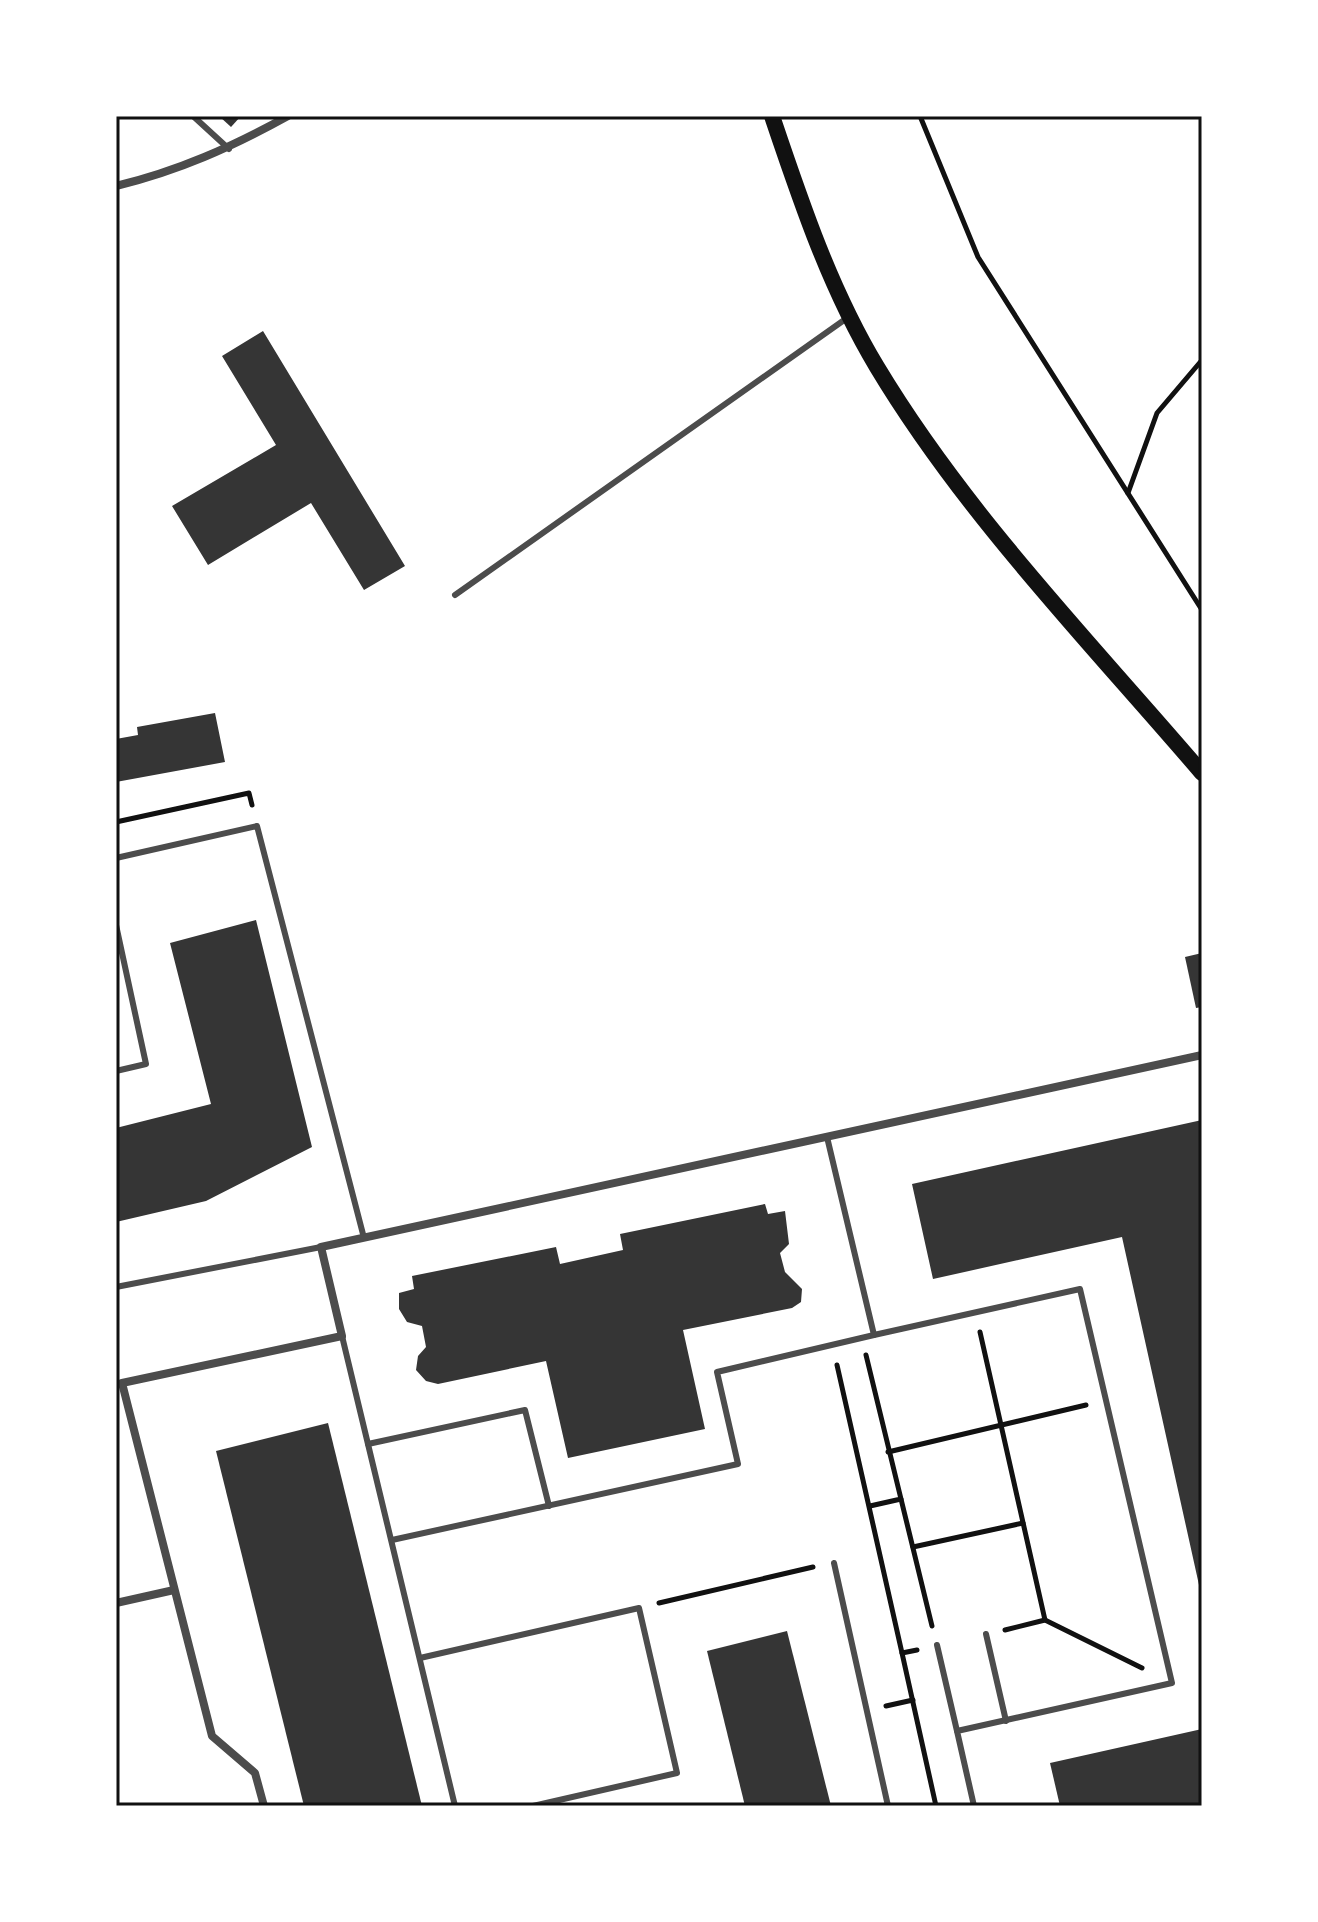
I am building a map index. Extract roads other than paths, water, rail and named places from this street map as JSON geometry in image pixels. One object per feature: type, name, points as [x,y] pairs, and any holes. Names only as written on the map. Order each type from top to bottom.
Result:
[{"type":"main road","points":[[772,116],[799,196],[850,317],[876,366],[950,474],[1202,773]]},
{"type":"street","points":[[116,186],[164,175],[229,149],[288,116]]},
{"type":"street","points":[[264,1806],[255,1773],[212,1736],[122,1383],[342,1336],[321,1247],[1202,1055]]},
{"type":"street","points":[[116,1603],[174,1590]]},
{"type":"lane","points":[[193,116],[229,149]]},
{"type":"lane","points":[[455,595],[850,317]]},
{"type":"lane","points":[[116,858],[257,826],[364,1238]]},
{"type":"lane","points":[[116,925],[146,1064],[116,1071]]},
{"type":"lane","points":[[827,1137],[874,1335]]},
{"type":"lane","points":[[116,1287],[321,1247]]},
{"type":"lane","points":[[392,1540],[738,1464],[717,1372],[1080,1289],[1172,1683],[957,1731]]},
{"type":"lane","points":[[342,1336],[455,1806]]},
{"type":"lane","points":[[368,1444],[525,1410],[549,1506]]},
{"type":"lane","points":[[834,1563],[888,1806]]},
{"type":"lane","points":[[420,1658],[639,1608],[677,1773],[533,1806]]},
{"type":"lane","points":[[986,1634],[1006,1721]]},
{"type":"lane","points":[[937,1645],[974,1806]]}]
